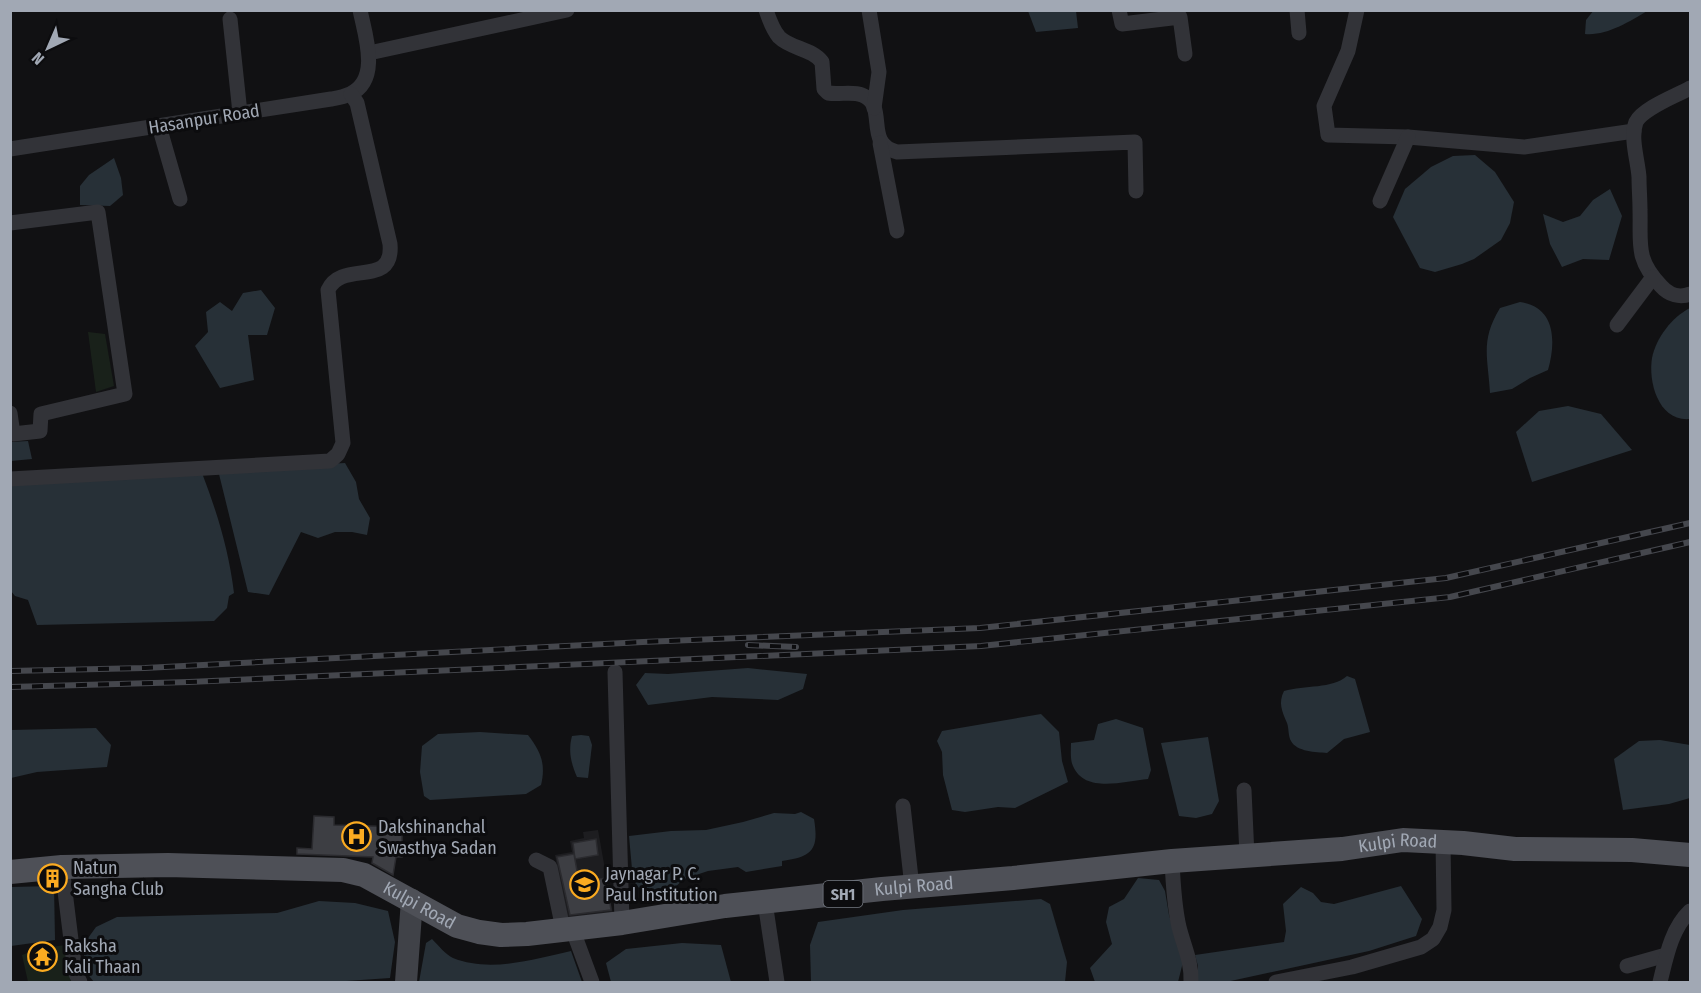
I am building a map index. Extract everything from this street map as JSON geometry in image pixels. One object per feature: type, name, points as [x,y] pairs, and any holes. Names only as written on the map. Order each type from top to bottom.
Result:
[{"type":"main road","name":"Kulpi Road","points":[[10,872],[62,867],[203,865],[343,870],[364,875],[457,926],[479,932],[510,935],[765,902],[1172,861],[1342,849],[1403,840],[1443,841],[1515,849],[1632,850],[1690,855]]},
{"type":"main road","points":[[406,982],[412,900]]},
{"type":"street","points":[[10,478],[330,461],[338,454],[343,442],[328,290],[337,278],[375,272],[382,268],[391,255],[357,103],[351,94],[360,86],[366,74],[369,53],[360,10]]},
{"type":"street","points":[[369,53],[567,10]]},
{"type":"street","points":[[766,10],[779,37],[813,54],[822,62],[824,89],[828,93],[860,94],[868,98],[874,108]]},
{"type":"street","points":[[869,10],[879,72],[874,108],[897,231]]},
{"type":"street","points":[[1119,10],[1122,24],[1180,17],[1185,54]]},
{"type":"street","points":[[1297,10],[1299,33]]},
{"type":"street","points":[[1357,10],[1348,51],[1324,106],[1328,135],[1408,137],[1524,147],[1634,131]]},
{"type":"street","points":[[230,19],[240,113]]},
{"type":"street","points":[[1690,88],[1643,113],[1637,120],[1634,131],[1638,169],[1641,258],[1666,292],[1675,295],[1690,294]]},
{"type":"street","name":"Hasanpur Road","points":[[10,149],[351,94]]},
{"type":"street","points":[[159,126],[180,200]]},
{"type":"street","points":[[1380,201],[1408,137]]},
{"type":"street","points":[[880,143],[888,150],[897,152],[1135,142],[1136,191]]},
{"type":"street","points":[[10,223],[98,212],[125,394],[41,414],[40,431],[12,434],[10,413]]},
{"type":"street","points":[[1617,325],[1653,277]]},
{"type":"street","points":[[615,672],[622,922]]},
{"type":"street","points":[[1244,790],[1247,856]]},
{"type":"street","points":[[903,806],[912,887]]},
{"type":"street","points":[[1276,982],[1339,977],[1420,947],[1433,939],[1440,927],[1444,910],[1443,841]]},
{"type":"street","points":[[536,860],[550,867],[568,928],[592,982]]},
{"type":"street","points":[[1172,861],[1175,906],[1179,928],[1192,967],[1191,982]]},
{"type":"street","points":[[62,867],[75,972],[80,982]]},
{"type":"street","points":[[765,902],[777,982]]},
{"type":"street","points":[[1660,982],[1666,955],[1682,918],[1690,911]]},
{"type":"street","points":[[1627,966],[1666,955]]},
{"type":"shaded area","points":[[1594,10],[1647,11],[1609,31],[1585,34],[1586,20]]},
{"type":"shaded area","points":[[1028,11],[1076,11],[1078,28],[1036,32]]},
{"type":"shaded area","points":[[1475,155],[1495,172],[1514,202],[1510,223],[1501,240],[1474,259],[1435,272],[1420,268],[1393,217],[1405,189],[1431,167],[1453,156]]},
{"type":"shaded area","points":[[114,158],[121,178],[123,195],[110,206],[80,205],[80,186],[89,175]]},
{"type":"shaded area","points":[[1610,189],[1622,216],[1609,260],[1583,259],[1562,267],[1550,244],[1543,214],[1563,222],[1580,216],[1593,200]]},
{"type":"shaded area","points":[[261,290],[275,308],[267,335],[248,335],[254,380],[220,388],[195,346],[208,332],[206,312],[220,302],[232,311],[243,293]]},
{"type":"shaded area","points":[[1520,302],[1532,305],[1547,318],[1552,337],[1548,370],[1512,389],[1490,393],[1487,349],[1490,330],[1500,308]]},
{"type":"shaded area","points":[[1690,308],[1690,419],[1679,418],[1663,408],[1654,389],[1651,368],[1654,350],[1661,336],[1677,317]]},
{"type":"shaded area","points":[[88,332],[105,334],[114,386],[96,392]]},
{"type":"shaded area","points":[[1568,406],[1601,414],[1632,450],[1532,482],[1516,432],[1539,411]]},
{"type":"shaded area","points":[[28,441],[32,459],[11,461],[11,442]]},
{"type":"shaded area","points":[[345,463],[356,482],[359,499],[370,518],[367,535],[335,532],[318,538],[301,532],[269,595],[248,592],[218,470]]},
{"type":"shaded area","points":[[202,473],[222,532],[234,593],[229,596],[227,608],[214,621],[37,625],[28,600],[15,596],[11,591],[11,482]]},
{"type":"shaded area","points":[[748,668],[807,674],[803,689],[778,700],[712,697],[648,705],[636,685],[645,673],[668,674]]},
{"type":"shaded area","points":[[1347,676],[1355,679],[1370,732],[1344,739],[1327,753],[1307,751],[1294,745],[1290,739],[1288,725],[1281,707],[1284,691],[1326,685]]},
{"type":"shaded area","points":[[1041,714],[1059,732],[1062,761],[1068,782],[1015,808],[998,807],[965,812],[952,810],[943,775],[942,752],[937,741],[942,731]]},
{"type":"shaded area","points":[[1116,719],[1143,728],[1151,770],[1148,779],[1096,783],[1079,775],[1073,766],[1071,743],[1094,740],[1098,724]]},
{"type":"shaded area","points":[[96,728],[111,745],[107,767],[37,772],[11,778],[11,730]]},
{"type":"shaded area","points":[[480,732],[528,735],[543,764],[541,785],[526,794],[430,800],[424,796],[420,772],[422,746],[438,734]]},
{"type":"shaded area","points":[[572,736],[589,736],[592,745],[588,778],[577,777],[571,757]]},
{"type":"shaded area","points":[[1208,737],[1219,801],[1212,814],[1196,818],[1179,816],[1161,743]]},
{"type":"shaded area","points":[[1660,740],[1690,745],[1690,798],[1669,804],[1623,810],[1614,759],[1639,741]]},
{"type":"shaded area","points":[[801,812],[814,819],[815,838],[812,850],[801,857],[782,861],[782,866],[746,872],[738,867],[708,871],[684,879],[674,888],[661,893],[650,894],[638,887],[633,880],[629,836],[706,830],[774,813]]},
{"type":"shaded area","name":"Jaynagar P. C. Paul Institution","points":[[598,830],[613,914],[567,922],[555,855],[572,852],[570,841],[584,838],[583,832]]},
{"type":"shaded area","points":[[1138,878],[1159,880],[1165,891],[1169,915],[1183,962],[1178,982],[1095,982],[1090,968],[1112,944],[1106,922],[1109,907],[1124,899]]},
{"type":"shaded area","points":[[54,886],[55,940],[11,946],[11,887]]},
{"type":"shaded area","points":[[1401,886],[1422,919],[1416,936],[1369,951],[1226,982],[1198,982],[1195,955],[1284,942],[1286,931],[1283,904],[1301,887],[1313,893],[1321,902],[1334,904]]},
{"type":"shaded area","points":[[1041,899],[1050,904],[1067,962],[1065,982],[811,982],[810,945],[818,922],[903,910]]},
{"type":"shaded area","points":[[319,901],[355,903],[388,911],[395,942],[390,978],[332,982],[94,982],[86,972],[83,945],[96,927],[117,917],[277,913]]},
{"type":"shaded area","points":[[432,939],[453,958],[482,964],[528,961],[571,951],[582,982],[419,982],[426,943]]},
{"type":"shaded area","points":[[682,943],[721,945],[731,982],[611,982],[606,963],[626,949]]},
{"type":"shaded area","points":[[65,945],[71,982],[28,982],[22,955],[38,949]]},
{"type":"building","name":"Dakshinanchal Swasthya Sadan","points":[[314,816],[334,817],[334,825],[402,827],[402,857],[396,857],[393,875],[372,863],[373,857],[297,854],[297,848],[312,849]]},
{"type":"building","points":[[596,839],[598,855],[575,859],[573,843]]},
{"type":"building","name":"Jaynagar P. C. Paul Institution","points":[[574,854],[579,882],[606,878],[611,910],[570,915],[557,857]]},
{"type":"railway","points":[[10,671],[145,668],[643,642],[980,628],[1446,578],[1690,523]]},
{"type":"railway","points":[[10,687],[189,682],[981,646],[1450,597],[1690,542]]},
{"type":"railway","points":[[748,645],[796,647]]},
{"type":"place","name":"Dakshinanchal Swasthya Sadan","points":[[357,837]]},
{"type":"place","name":"Natun Sangha Club","points":[[52,878]]},
{"type":"place","name":"Jaynagar P. C. Paul Institution","points":[[584,884]]},
{"type":"place","name":"Raksha Kali Thaan","points":[[43,956]]}]
